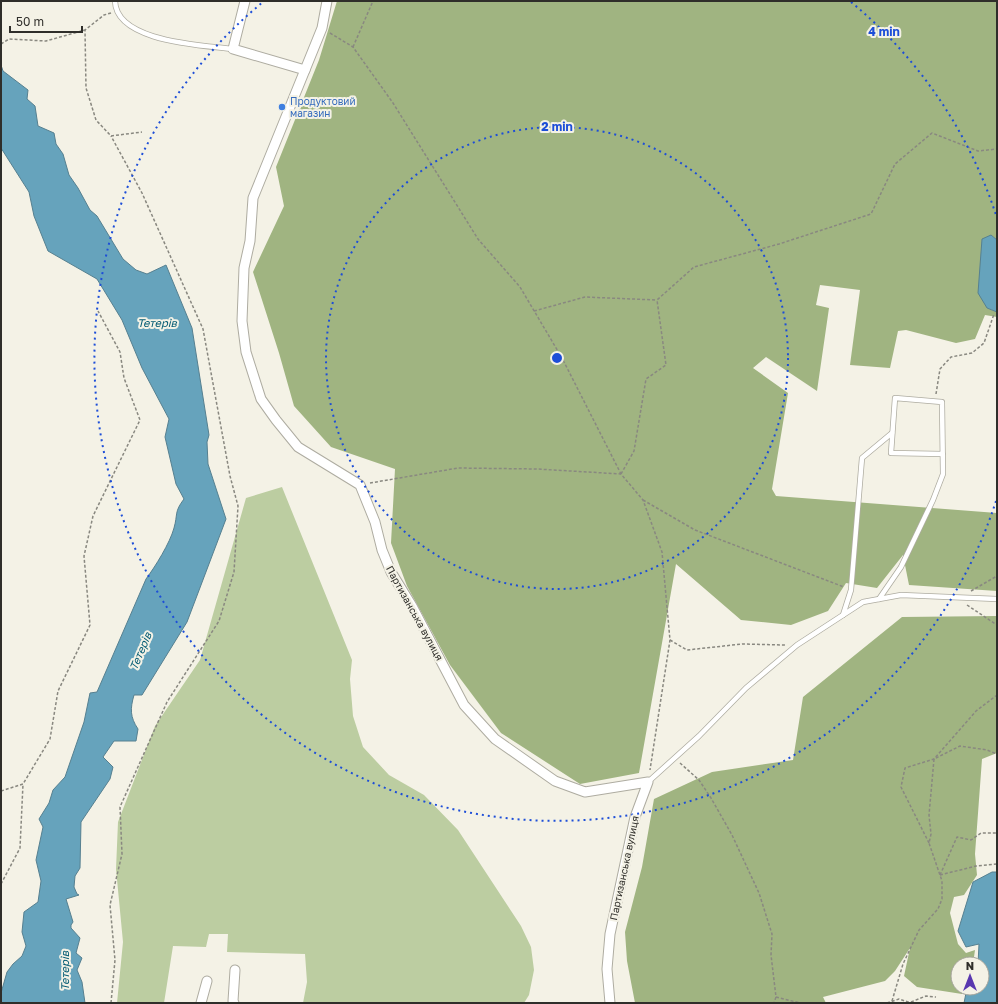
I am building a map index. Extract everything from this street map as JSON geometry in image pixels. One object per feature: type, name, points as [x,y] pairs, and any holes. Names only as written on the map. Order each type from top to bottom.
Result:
[{"type":"street","points":[[245,1],[233,49],[277,63],[306,70]]},
{"type":"street","points":[[327,1],[322,28],[253,198],[250,241],[244,268],[242,321],[246,352],[261,399],[276,420],[298,447],[360,485]]},
{"type":"street","name":"Партизанська вулиця","points":[[360,485],[375,522],[382,550],[391,572],[412,606],[464,705],[495,739],[555,781],[585,792],[648,782],[635,817],[610,934],[607,969],[610,1003]]},
{"type":"street","points":[[234,1003],[235,970]]},
{"type":"street","points":[[201,1003],[207,981]]},
{"type":"lane","points":[[115,1],[117,12],[124,22],[139,32],[196,44],[233,49]]},
{"type":"lane","points":[[879,599],[901,567],[933,500],[943,474],[943,454],[942,402],[895,398],[891,453],[943,454]]},
{"type":"lane","points":[[843,615],[851,590],[862,458],[892,433]]},
{"type":"lane","points":[[648,782],[699,736],[746,688],[797,645],[863,602],[901,595],[997,599]]},
{"type":"path","points":[[353,47],[372,1]]},
{"type":"path","points":[[1,44],[9,39],[46,41],[85,30],[104,15],[117,12]]},
{"type":"path","points":[[322,28],[353,47],[393,103],[478,239],[520,287],[562,358],[621,474],[643,500],[695,530],[851,590]]},
{"type":"path","points":[[85,30],[86,88],[96,120],[111,136],[142,193],[203,329],[229,468],[238,506],[234,572],[219,621],[167,702],[120,807],[122,854],[110,905],[115,960],[111,1003]]},
{"type":"path","points":[[111,136],[142,132]]},
{"type":"path","points":[[534,311],[586,297],[657,300],[694,268],[780,244],[871,214],[895,164],[932,132],[978,151],[997,149]]},
{"type":"path","points":[[621,474],[634,450],[646,379],[666,365],[657,300]]},
{"type":"path","points":[[1,884],[20,848],[23,784],[50,739],[58,691],[90,625],[84,556],[93,516],[140,420],[124,378],[120,352],[98,311]]},
{"type":"path","points":[[935,402],[940,369],[951,356],[972,353],[984,342],[994,314]]},
{"type":"path","points":[[360,485],[458,468],[537,469],[621,474]]},
{"type":"path","points":[[643,500],[662,552],[670,640],[648,782]]},
{"type":"path","points":[[997,576],[958,598],[976,612],[997,625]]},
{"type":"path","points":[[670,640],[687,650],[742,644],[797,645]]},
{"type":"path","points":[[929,843],[932,834],[929,815],[934,759],[976,711],[997,695]]},
{"type":"path","points":[[892,1002],[903,964],[919,930],[938,909],[942,899],[942,881],[929,843],[901,786],[905,768],[934,759],[960,746],[987,750],[997,754]]},
{"type":"path","points":[[674,758],[699,780],[732,835],[759,893],[772,934],[771,955],[776,997],[774,1003]]},
{"type":"path","points":[[1,791],[23,784]]},
{"type":"path","points":[[940,875],[957,837],[971,840],[980,833],[997,833]]},
{"type":"path","points":[[940,875],[976,866],[997,864]]},
{"type":"path","points":[[887,1003],[899,999],[911,1002],[926,996],[936,997]]},
{"type":"path","points":[[776,997],[800,1003]]},
{"type":"green space","points":[[337,1],[997,1],[997,240],[991,235],[987,308],[997,312],[997,317],[985,315],[975,339],[956,343],[906,330],[898,331],[890,368],[850,365],[860,290],[820,285],[816,305],[829,308],[817,391],[766,357],[753,368],[788,393],[772,489],[776,496],[997,513],[997,591],[909,585],[903,555],[877,588],[846,583],[828,611],[791,625],[741,620],[676,564],[639,773],[580,784],[501,733],[450,665],[407,586],[391,543],[395,469],[331,447],[294,406],[253,272],[284,206],[276,167],[319,60]]},
{"type":"green space","points":[[282,487],[352,660],[350,679],[353,716],[363,747],[389,775],[424,795],[458,830],[521,926],[531,947],[534,970],[529,995],[524,1003],[303,1003],[307,982],[305,954],[227,952],[228,934],[209,934],[206,947],[173,946],[164,1003],[117,1003],[123,942],[116,869],[118,822],[155,726],[200,660],[246,498]]},
{"type":"green space","points":[[997,616],[997,753],[982,759],[975,854],[977,875],[964,895],[954,897],[950,913],[958,944],[966,953],[975,950],[974,956],[950,956],[950,992],[917,987],[904,976],[910,948],[895,971],[885,981],[823,997],[826,1003],[635,1003],[627,961],[625,932],[642,867],[654,799],[712,772],[793,760],[803,697],[902,617]]},
{"type":"water","name":"Тетерів","points":[[1,65],[3,71],[28,90],[27,99],[35,106],[38,126],[54,133],[56,144],[63,154],[69,175],[90,210],[97,216],[123,259],[136,270],[147,274],[166,265],[192,328],[209,435],[207,442],[208,464],[226,519],[187,622],[142,695],[134,695],[132,713],[133,721],[138,729],[136,741],[114,741],[103,757],[113,767],[110,779],[81,822],[80,868],[75,876],[74,887],[79,895],[66,899],[73,922],[71,928],[80,938],[76,953],[82,958],[77,970],[82,982],[85,1003],[1,1003],[1,993],[7,972],[22,956],[26,946],[22,932],[24,912],[38,902],[41,881],[36,860],[43,827],[39,819],[49,803],[53,790],[65,777],[84,722],[90,693],[97,692],[146,579],[166,548],[174,528],[177,510],[184,499],[176,484],[165,437],[169,419],[142,368],[122,320],[97,279],[48,251],[34,216],[29,192],[1,148]]},
{"type":"water","points":[[991,235],[997,240],[997,312],[987,308],[978,293],[982,239]]},
{"type":"water","points":[[992,872],[997,872],[997,1003],[964,1003],[965,996],[990,996],[990,956],[978,956],[979,944],[966,947],[958,931],[973,882]]},
{"type":"place","name":"Продуктовий магазин","points":[[282,107]]}]
